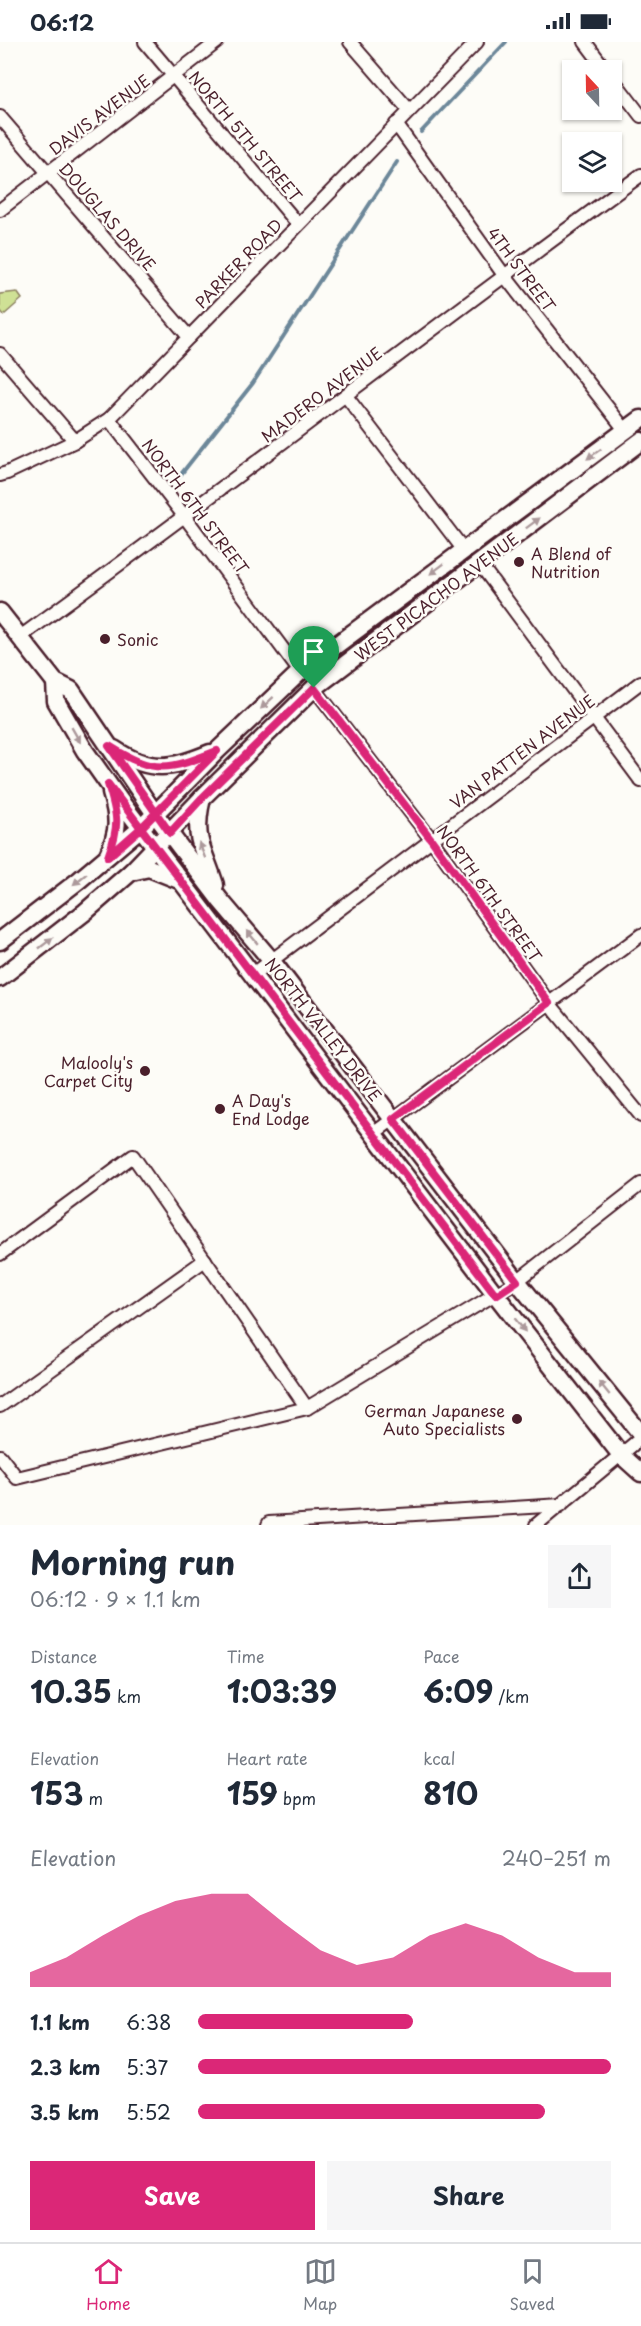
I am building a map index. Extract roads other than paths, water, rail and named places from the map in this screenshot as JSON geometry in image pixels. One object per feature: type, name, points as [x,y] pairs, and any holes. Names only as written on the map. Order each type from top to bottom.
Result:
[{"type":"main road","name":"WEST PICACHO AVENUE","points":[[0,941],[108,857],[141,828],[300,672],[641,419]]},
{"type":"main road","name":"WEST PICACHO AVENUE","points":[[0,978],[85,912],[131,872],[202,798],[314,688],[640,443]]},
{"type":"main road","name":"NORTH VALLEY DRIVE","points":[[0,612],[55,682],[71,690],[155,814],[220,900],[271,960],[517,1281],[641,1436]]},
{"type":"main road","name":"NORTH VALLEY DRIVE","points":[[55,682],[56,701],[85,751],[108,784],[251,976],[496,1295],[621,1455],[641,1473]]},
{"type":"main road","points":[[109,746],[129,759],[155,767],[181,765],[217,751]]},
{"type":"main road","points":[[108,784],[115,807],[118,831],[108,857]]},
{"type":"main road","points":[[202,798],[198,817],[198,838],[220,900]]},
{"type":"main road","points":[[131,872],[149,868],[180,880]]},
{"type":"street","name":"NORTH 5TH STREET","points":[[145,42],[298,224]]},
{"type":"street","name":"DAVIS AVENUE","points":[[0,210],[217,42]]},
{"type":"street","points":[[350,42],[409,110]]},
{"type":"street","name":"PARKER ROAD","points":[[0,475],[75,441],[109,419],[477,42]]},
{"type":"street","points":[[585,42],[598,60]]},
{"type":"street","points":[[622,91],[641,116]]},
{"type":"street","name":"DOUGLAS DRIVE","points":[[0,117],[189,337]]},
{"type":"street","name":"4TH STREET","points":[[396,124],[504,275],[626,431]]},
{"type":"street","name":"MADERO AVENUE","points":[[20,637],[185,517],[504,275],[641,176]]},
{"type":"street","points":[[0,354],[75,441]]},
{"type":"street","points":[[346,396],[463,549]]},
{"type":"street","name":"NORTH 6TH STREET","points":[[109,419],[300,672]]},
{"type":"street","points":[[479,563],[641,781]]},
{"type":"street","name":"VAN PATTEN AVENUE","points":[[251,976],[641,682]]},
{"type":"street","name":"NORTH 6TH STREET","points":[[314,688],[431,839],[549,1003],[641,1116]]},
{"type":"street","points":[[373,1134],[641,935]]},
{"type":"street","points":[[0,1254],[133,1156],[307,1408]]},
{"type":"street","points":[[0,1456],[17,1478],[307,1408],[517,1281],[641,1184]]},
{"type":"street","points":[[0,1406],[205,1260]]},
{"type":"street","points":[[536,1525],[641,1436]]},
{"type":"street","points":[[268,1525],[269,1523],[561,1505]]},
{"type":"waterway","points":[[421,132],[506,42]]},
{"type":"waterway","points":[[178,478],[253,383],[397,162]]},
{"type":"place","name":"A Blend of Nutrition","points":[[519,562]]},
{"type":"place","name":"Sonic","points":[[105,639]]},
{"type":"place","name":"Malooly's Carpet City","points":[[145,1071]]},
{"type":"place","name":"A Day's End Lodge","points":[[220,1109]]},
{"type":"place","name":"German Japanese Auto Specialists","points":[[517,1419]]}]
